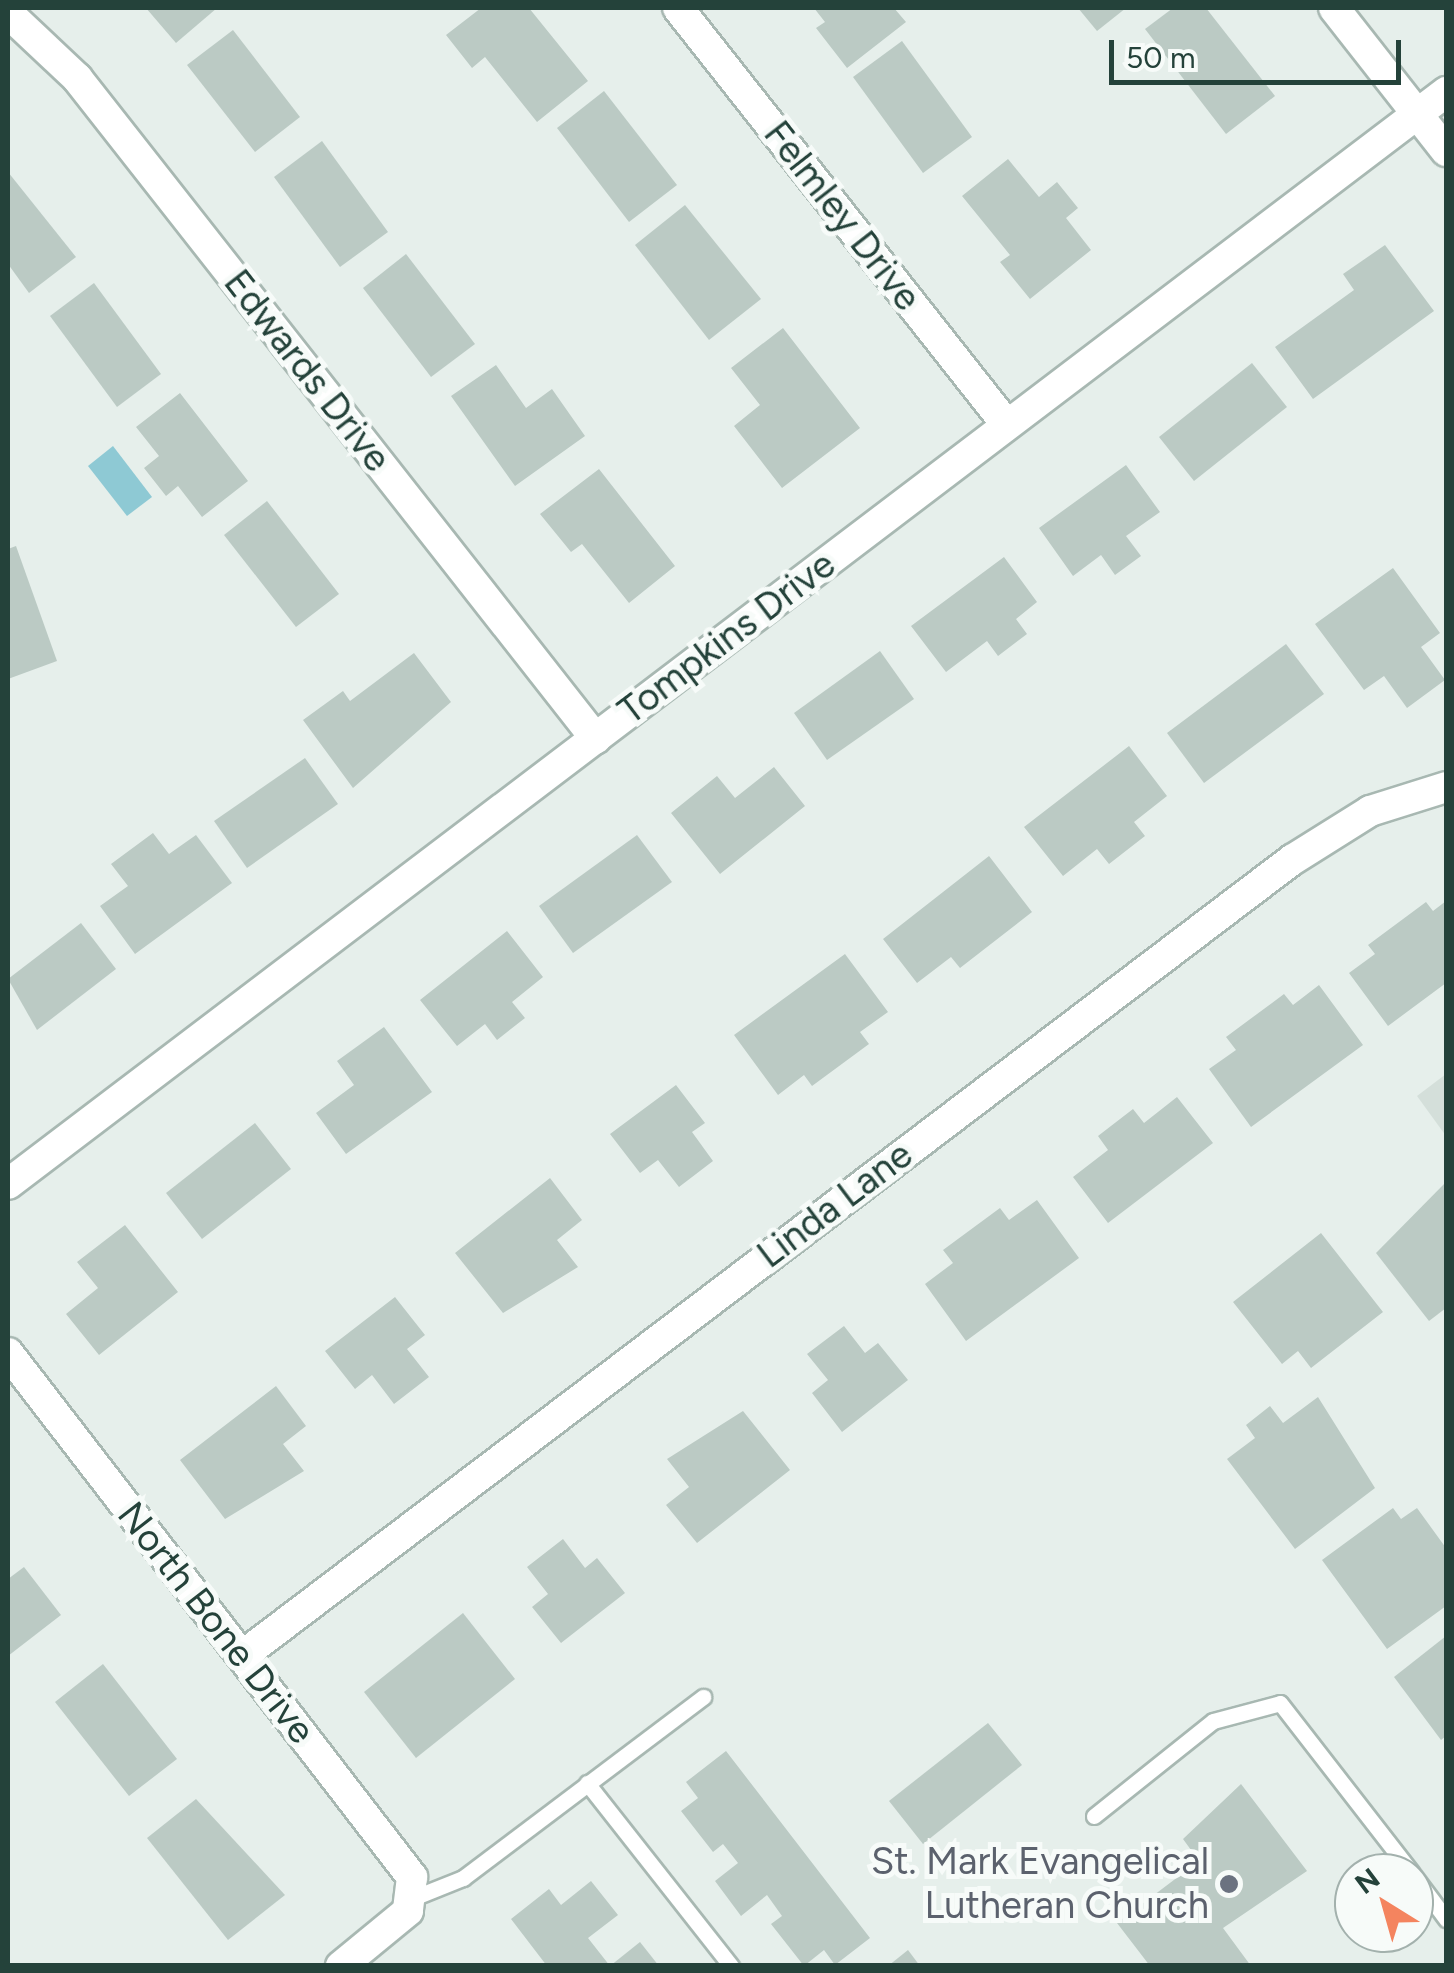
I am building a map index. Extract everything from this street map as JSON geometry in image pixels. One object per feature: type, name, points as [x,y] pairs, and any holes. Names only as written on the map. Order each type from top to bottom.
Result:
[{"type":"street","name":"Felmley Drive","points":[[678,8],[1007,425]]},
{"type":"street","points":[[1334,8],[1446,151]]},
{"type":"street","name":"Edwards Drive","points":[[8,13],[77,78],[596,739]]},
{"type":"street","name":"Tompkins Drive","points":[[8,1184],[1446,92]]},
{"type":"street","name":"Linda Lane","points":[[242,1656],[1292,860],[1370,811],[1446,787]]},
{"type":"street","name":"North Bone Drive","points":[[8,1352],[412,1878],[413,1898]]},
{"type":"street","points":[[341,1966],[393,1927],[413,1898]]},
{"type":"lane","points":[[413,1898],[463,1878],[703,1697]]},
{"type":"lane","points":[[1094,1816],[1212,1721],[1280,1703],[1397,1853]]},
{"type":"lane","points":[[587,1783],[731,1966]]},
{"type":"shaded area","points":[[1446,1074],[1446,1136],[1417,1096]]},
{"type":"water","points":[[113,446],[152,497],[127,516],[88,466]]},
{"type":"building","points":[[146,8],[217,8],[176,43]]},
{"type":"building","points":[[481,8],[529,8],[588,81],[537,122],[485,57],[472,68],[446,35]]},
{"type":"building","points":[[814,8],[894,8],[906,22],[847,68],[816,28],[825,22]]},
{"type":"building","points":[[1078,8],[1126,8],[1097,31]]},
{"type":"building","points":[[1173,8],[1206,8],[1275,96],[1226,134],[1145,29]]},
{"type":"building","points":[[233,30],[300,117],[255,152],[187,65]]},
{"type":"building","points":[[902,41],[972,137],[923,173],[853,77]]},
{"type":"building","points":[[604,91],[677,185],[629,222],[557,128]]},
{"type":"building","points":[[322,141],[388,232],[340,267],[274,177]]},
{"type":"building","points":[[1008,159],[1039,197],[1057,182],[1078,208],[1066,218],[1091,250],[1030,299],[1000,262],[1010,255],[962,196]]},
{"type":"building","points":[[8,172],[76,257],[29,293],[8,264]]},
{"type":"building","points":[[685,205],[761,299],[709,340],[635,245]]},
{"type":"building","points":[[1385,245],[1434,311],[1313,399],[1275,347],[1354,290],[1343,274]]},
{"type":"building","points":[[406,254],[475,344],[431,377],[363,288]]},
{"type":"building","points":[[94,283],[161,374],[117,407],[50,316]]},
{"type":"building","points":[[783,328],[860,428],[782,488],[734,426],[760,405],[731,368]]},
{"type":"building","points":[[1252,363],[1287,407],[1194,481],[1159,437]]},
{"type":"building","points":[[496,365],[526,408],[552,389],[585,436],[515,486],[451,396]]},
{"type":"building","points":[[180,393],[248,481],[202,517],[178,486],[166,496],[144,468],[159,456],[136,427]]},
{"type":"building","points":[[1126,465],[1160,512],[1126,536],[1141,556],[1115,575],[1101,555],[1073,576],[1039,528]]},
{"type":"building","points":[[599,469],[675,566],[629,603],[582,544],[571,552],[540,514]]},
{"type":"building","points":[[267,501],[339,594],[296,627],[224,535]]},
{"type":"building","points":[[16,546],[57,661],[8,679],[8,549]]},
{"type":"building","points":[[1004,557],[1037,602],[1016,619],[1027,634],[998,656],[987,641],[946,672],[911,626]]},
{"type":"building","points":[[1393,568],[1440,633],[1421,647],[1445,680],[1407,708],[1384,676],[1364,690],[1315,624]]},
{"type":"building","points":[[1286,644],[1324,694],[1204,783],[1167,733]]},
{"type":"building","points":[[880,651],[914,699],[827,760],[794,713]]},
{"type":"building","points":[[414,653],[451,702],[353,788],[303,720],[343,691],[350,701]]},
{"type":"building","points":[[1129,746],[1167,796],[1134,822],[1145,836],[1109,864],[1097,849],[1063,876],[1024,827]]},
{"type":"building","points":[[305,758],[338,804],[247,868],[214,821]]},
{"type":"building","points":[[774,767],[805,806],[720,874],[671,813],[717,776],[735,798]]},
{"type":"building","points":[[153,833],[169,854],[196,835],[232,883],[135,954],[100,906],[128,886],[111,864]]},
{"type":"building","points":[[637,835],[672,882],[573,953],[539,906]]},
{"type":"building","points":[[989,856],[1032,912],[960,968],[951,957],[917,983],[883,939]]},
{"type":"building","points":[[1446,901],[1446,983],[1388,1026],[1349,973],[1375,954],[1368,945],[1426,902],[1433,911]]},
{"type":"building","points":[[81,923],[116,969],[37,1030],[8,979]]},
{"type":"building","points":[[507,931],[543,977],[512,1002],[525,1018],[497,1040],[485,1024],[457,1046],[420,1000]]},
{"type":"building","points":[[845,954],[888,1012],[860,1032],[869,1044],[812,1086],[804,1075],[778,1095],[734,1035]]},
{"type":"building","points":[[1319,985],[1363,1045],[1251,1127],[1209,1069],[1236,1050],[1226,1037],[1284,994],[1293,1005]]},
{"type":"building","points":[[384,1027],[432,1092],[346,1154],[316,1113],[354,1085],[337,1061]]},
{"type":"building","points":[[676,1085],[705,1123],[692,1132],[713,1161],[679,1187],[658,1160],[640,1173],[610,1134]]},
{"type":"building","points":[[1177,1097],[1213,1143],[1108,1223],[1073,1177],[1108,1150],[1098,1136],[1133,1109],[1144,1123]]},
{"type":"building","points":[[255,1123],[291,1169],[202,1239],[166,1193]]},
{"type":"building","points":[[550,1178],[582,1220],[557,1240],[578,1267],[503,1313],[455,1253]]},
{"type":"building","points":[[1446,1182],[1446,1308],[1429,1321],[1376,1253]]},
{"type":"building","points":[[1037,1200],[1079,1258],[966,1341],[925,1284],[953,1263],[943,1250],[1000,1208],[1009,1220]]},
{"type":"building","points":[[125,1225],[178,1292],[99,1355],[66,1314],[98,1288],[77,1262]]},
{"type":"building","points":[[1321,1233],[1383,1312],[1311,1368],[1298,1351],[1282,1364],[1233,1302]]},
{"type":"building","points":[[395,1297],[425,1335],[407,1349],[429,1377],[394,1404],[372,1375],[355,1389],[325,1351]]},
{"type":"building","points":[[844,1326],[865,1353],[878,1343],[908,1380],[842,1432],[812,1393],[828,1380],[807,1354]]},
{"type":"building","points":[[276,1386],[306,1426],[283,1444],[304,1471],[225,1519],[180,1460]]},
{"type":"building","points":[[1318,1397],[1375,1488],[1295,1549],[1227,1459],[1255,1438],[1246,1425],[1270,1406],[1283,1423]]},
{"type":"building","points":[[743,1411],[790,1470],[697,1543],[666,1505],[689,1487],[667,1459]]},
{"type":"building","points":[[1393,1508],[1401,1519],[1417,1508],[1446,1548],[1446,1606],[1387,1649],[1322,1560]]},
{"type":"building","points":[[563,1539],[585,1568],[597,1558],[625,1593],[561,1643],[532,1607],[548,1594],[527,1567]]},
{"type":"building","points":[[24,1567],[61,1615],[8,1656],[8,1579]]},
{"type":"building","points":[[463,1613],[515,1679],[416,1758],[364,1692]]},
{"type":"building","points":[[1446,1636],[1446,1736],[1441,1740],[1394,1677]]},
{"type":"building","points":[[103,1664],[177,1759],[129,1796],[55,1702]]},
{"type":"building","points":[[988,1723],[1022,1765],[923,1844],[889,1801]]},
{"type":"building","points":[[726,1751],[870,1938],[835,1965],[824,1950],[804,1966],[771,1924],[782,1916],[767,1895],[741,1916],[715,1881],[738,1863],[723,1844],[713,1852],[681,1811],[698,1798],[686,1782]]},
{"type":"building","name":"St. Mark Evangelical Lutheran Church","points":[[1241,1784],[1307,1871],[1223,1928],[1251,1966],[1150,1966],[1117,1923],[1199,1861],[1183,1839]]},
{"type":"building","points":[[196,1799],[285,1895],[228,1940],[147,1838]]},
{"type":"building","points":[[591,1881],[618,1915],[588,1938],[610,1966],[547,1966],[511,1919],[549,1889],[561,1905]]},
{"type":"building","points":[[640,1942],[659,1966],[610,1966]]},
{"type":"building","points":[[908,1950],[920,1966],[888,1966]]},
{"type":"place","name":"St. Mark Evangelical Lutheran Church","points":[[1229,1884]]}]
